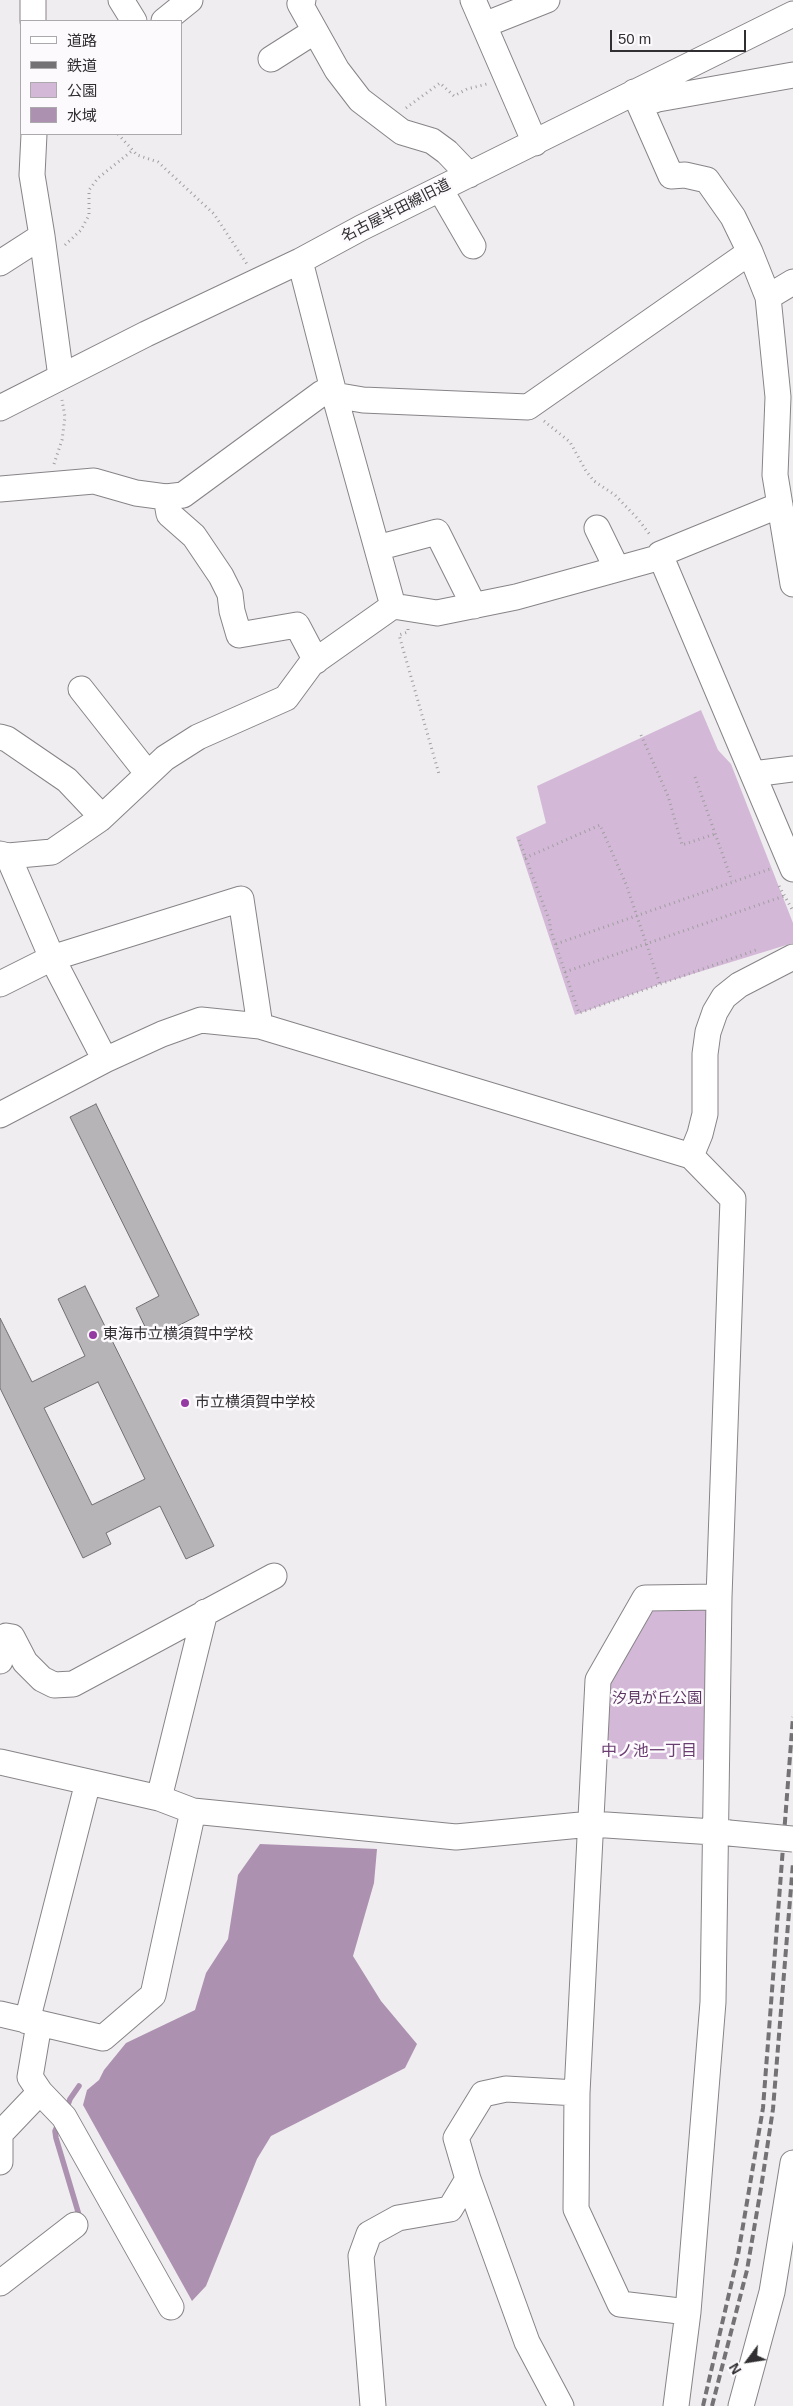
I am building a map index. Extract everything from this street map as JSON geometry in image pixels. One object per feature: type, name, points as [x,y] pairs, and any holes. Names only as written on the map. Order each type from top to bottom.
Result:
[{"type":"street","points":[[33,0],[33,20]]},
{"type":"street","points":[[121,0],[133,20]]},
{"type":"street","points":[[165,20],[190,0]]},
{"type":"street","points":[[303,0],[300,4],[337,70],[360,100],[402,132],[432,141],[447,152],[470,175]]},
{"type":"street","points":[[473,0],[535,143]]},
{"type":"street","points":[[484,25],[547,0]]},
{"type":"street","name":"名古屋半田線旧道","points":[[0,408],[300,261],[440,189],[535,143],[637,98],[793,14]]},
{"type":"street","points":[[271,59],[315,31]]},
{"type":"street","points":[[793,75],[709,92],[637,98],[671,176],[685,175],[707,180],[733,218],[750,252],[768,297],[778,397],[775,475],[793,584]]},
{"type":"street","points":[[34,135],[32,175],[43,244],[58,379]]},
{"type":"street","points":[[440,189],[473,246]]},
{"type":"street","points":[[0,263],[43,244]]},
{"type":"street","points":[[0,489],[94,481],[136,492],[166,497],[183,495],[322,393],[335,397],[528,407],[750,252]]},
{"type":"street","points":[[300,261],[377,548],[400,607]]},
{"type":"street","points":[[768,297],[793,282]]},
{"type":"street","points":[[166,497],[170,514],[194,536],[221,576],[230,594],[232,611],[240,636],[297,624],[316,661]]},
{"type":"street","points":[[660,554],[780,505]]},
{"type":"street","points":[[597,528],[617,569]]},
{"type":"street","points":[[377,548],[437,532],[474,606]]},
{"type":"street","points":[[105,1060],[52,958],[4,855],[52,852],[102,817],[165,758],[198,737],[286,698],[316,661],[400,607],[436,613],[474,606],[516,597],[661,557],[754,774],[781,875]]},
{"type":"street","points":[[81,689],[148,774]]},
{"type":"street","points":[[0,737],[66,780],[102,817]]},
{"type":"street","points":[[754,774],[793,769]]},
{"type":"street","points":[[0,984],[52,958],[241,899],[260,1026]]},
{"type":"street","points":[[691,1156],[700,1134],[705,1114],[705,1054],[708,1032],[715,1012],[724,997],[739,985],[793,957]]},
{"type":"street","points":[[0,1114],[105,1060],[162,1034],[201,1020],[260,1026],[691,1156],[734,1199],[719,1597],[722,1833],[713,2002],[688,2312],[676,2406]]},
{"type":"street","points":[[0,1661],[6,1636],[12,1636],[26,1662],[42,1679],[54,1685],[73,1684],[274,1576]]},
{"type":"street","points":[[688,2312],[620,2304],[576,2209],[577,2093],[598,1680],[645,1598],[719,1597]]},
{"type":"street","points":[[159,1798],[205,1612]]},
{"type":"street","points":[[0,1762],[159,1798],[193,1811],[456,1837],[591,1824],[793,1839]]},
{"type":"street","points":[[88,1782],[33,2023],[30,2077],[40,2092],[64,2117],[171,2307]]},
{"type":"street","points":[[0,2014],[103,2038],[153,1996],[193,1811]]},
{"type":"street","points":[[561,2406],[528,2342],[468,2179],[456,2138],[483,2094],[506,2089],[577,2093]]},
{"type":"street","points":[[0,2162],[0,2134],[40,2092]]},
{"type":"street","points":[[741,2406],[782,2294],[793,2163]]},
{"type":"street","points":[[373,2406],[360,2256],[368,2234],[398,2218],[450,2209],[468,2179]]},
{"type":"street","points":[[0,2283],[75,2225]]},
{"type":"path","points":[[390,123],[398,113],[440,83],[454,96],[466,89],[507,79]]},
{"type":"path","points":[[119,135],[137,155],[158,162],[214,214],[258,281]]},
{"type":"path","points":[[43,244],[67,244],[81,230],[89,215],[89,190],[98,178],[132,150]]},
{"type":"path","points":[[57,484],[53,466],[62,440],[65,417],[58,379]]},
{"type":"path","points":[[531,405],[536,414],[570,442],[594,482],[615,495],[637,518],[650,535],[660,554]]},
{"type":"path","points":[[400,607],[408,632],[399,635],[438,774]]},
{"type":"path","points":[[641,735],[668,796],[682,845],[715,834]]},
{"type":"path","points":[[695,777],[732,881]]},
{"type":"path","points":[[526,858],[600,825],[626,884],[660,984]]},
{"type":"path","points":[[519,840],[550,922],[579,1013],[764,948]]},
{"type":"path","points":[[556,944],[637,917],[770,868],[781,875],[784,896],[793,911]]},
{"type":"path","points":[[565,972],[784,896]]},
{"type":"green space","points":[[701,710],[718,750],[731,764],[793,923],[793,943],[660,984],[575,1015],[516,837],[546,823],[537,786]]},
{"type":"green space","name":"汐見が丘公園","points":[[719,1597],[717,1760],[594,1758],[598,1680],[645,1598]]},
{"type":"water","points":[[260,1844],[377,1849],[374,1883],[353,1956],[381,2001],[417,2044],[405,2068],[271,2136],[257,2159],[206,2286],[192,2301],[83,2105],[87,2090],[99,2080],[104,2070],[126,2043],[195,2010],[206,1973],[228,1939],[238,1875]]},
{"type":"building","points":[[96,1104],[199,1315],[172,1329],[170,1325],[149,1335],[136,1308],[159,1296],[70,1117]]},
{"type":"building","name":"東海市立横須賀中学校","points":[[85,1286],[214,1546],[186,1559],[160,1506],[106,1533],[111,1544],[83,1558],[0,1388],[0,1318],[32,1382],[85,1356],[58,1299]],"holes":[[[98,1382],[145,1479],[92,1505],[44,1408]]]},
{"type":"waterway","points":[[66,2110],[70,2099],[79,2086]]},
{"type":"waterway","points":[[59,2122],[55,2131],[56,2138],[79,2215],[76,2217]]},
{"type":"railway","points":[[703,2406],[738,2255],[763,2108],[793,1717]]},
{"type":"railway","points":[[712,2406],[747,2270],[773,2109],[793,1863]]},
{"type":"place","name":"東海市立横須賀中学校","points":[[93,1335]]},
{"type":"place","name":"市立横須賀中学校","points":[[185,1403]]},
{"type":"district","name":"中ノ池一丁目","points":[[649,1752]]}]
